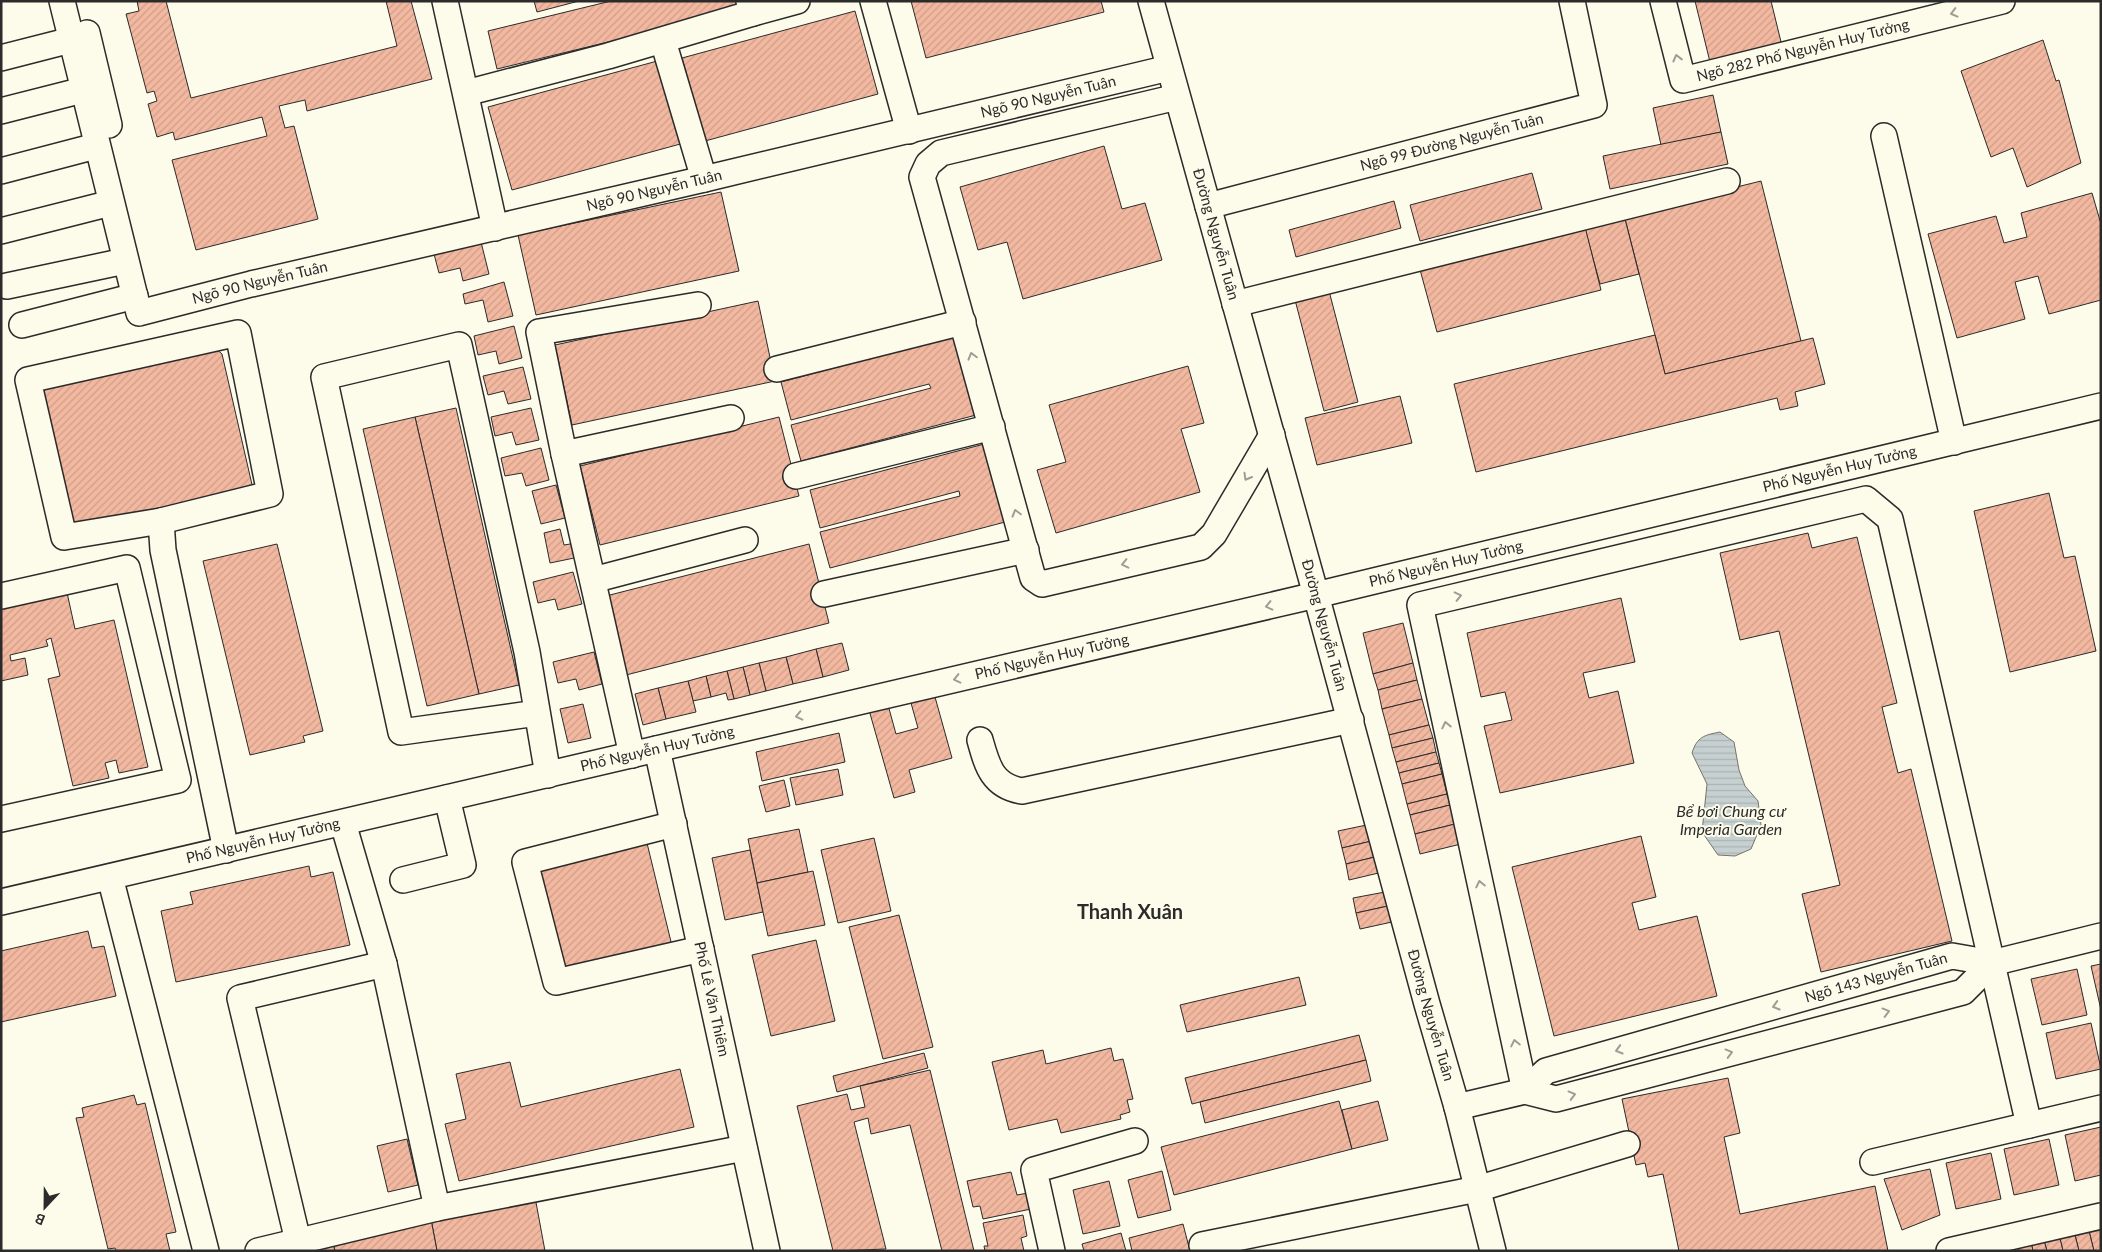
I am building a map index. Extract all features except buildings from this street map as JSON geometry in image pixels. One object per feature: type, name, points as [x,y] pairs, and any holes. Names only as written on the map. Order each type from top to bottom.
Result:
[{"type":"street","points":[[62,1],[125,261],[142,306]]},
{"type":"street","points":[[80,1],[142,306]]},
{"type":"street","points":[[445,1],[495,228]]},
{"type":"street","points":[[466,93],[663,41],[751,7],[798,1]]},
{"type":"street","points":[[873,1],[909,131]]},
{"type":"street","name":"Đường Nguyễn Tuân","points":[[1151,1],[1351,720],[1427,1004],[1458,1107],[1494,1251]]},
{"type":"street","name":"Ngõ 99 Đường Nguyễn Tuân","points":[[1208,206],[1594,105],[1572,1]]},
{"type":"street","name":"Ngõ 282 Phố Nguyễn Huy Tưởng","points":[[1663,1],[1683,80],[2002,1]]},
{"type":"street","points":[[1,58],[71,40]]},
{"type":"street","points":[[663,41],[704,179]]},
{"type":"street","name":"Ngõ 90 Nguyễn Tuân","points":[[22,325],[142,306],[250,284],[909,131],[1169,68]]},
{"type":"street","points":[[1,111],[83,90]]},
{"type":"street","points":[[1177,97],[941,153],[928,164],[922,177],[1034,578],[1042,584],[1201,547],[1214,534],[1272,435]]},
{"type":"street","points":[[1884,136],[1954,442]]},
{"type":"street","points":[[1,171],[96,146]]},
{"type":"street","points":[[1235,304],[1727,181]]},
{"type":"street","points":[[1,231],[111,203]]},
{"type":"street","points":[[7,286],[125,261]]},
{"type":"street","points":[[632,755],[564,454],[539,332],[698,305]]},
{"type":"street","points":[[777,369],[962,322]]},
{"type":"street","points":[[238,333],[270,494],[160,521],[64,537],[28,380],[238,333]]},
{"type":"street","points":[[537,713],[401,732],[324,378],[459,345],[527,652],[548,775]]},
{"type":"street","name":"Phố Nguyễn Huy Tưởng","points":[[1,902],[1316,595],[2101,406]]},
{"type":"street","points":[[564,454],[731,418]]},
{"type":"street","points":[[796,476],[992,427]]},
{"type":"street","points":[[1525,1091],[1420,605],[1866,499],[1890,519],[2029,1125]]},
{"type":"street","points":[[1682,507],[1691,540]]},
{"type":"street","points":[[1644,516],[1652,550]]},
{"type":"street","points":[[160,521],[164,550],[226,850]]},
{"type":"street","points":[[593,580],[746,540]]},
{"type":"street","points":[[824,594],[1026,550]]},
{"type":"street","points":[[1,596],[127,568],[178,780],[1,819]]},
{"type":"street","points":[[980,740],[988,770],[1013,790],[1022,791],[1351,720]]},
{"type":"street","name":"Phố Lê Văn Thiêm","points":[[657,749],[666,826],[693,951],[744,1148],[767,1251]]},
{"type":"street","points":[[403,880],[464,865],[447,798]]},
{"type":"street","points":[[344,822],[384,964],[437,1208]]},
{"type":"street","points":[[666,826],[525,862],[556,982],[693,951]]},
{"type":"street","points":[[110,877],[206,1251]]},
{"type":"street","points":[[1458,1107],[1525,1091],[1556,1099],[1963,992],[1992,963],[2101,936]]},
{"type":"street","name":"Ngõ 143 Nguyễn Tuân","points":[[1525,1091],[1546,1071],[1952,956],[1992,963]]},
{"type":"street","points":[[298,1241],[240,998],[384,964]]},
{"type":"street","points":[[1873,1162],[2101,1108]]},
{"type":"street","points":[[1052,1251],[1034,1170],[1135,1141]]},
{"type":"street","points":[[1202,1245],[1477,1189],[1628,1144]]},
{"type":"street","points":[[258,1251],[437,1208],[744,1148]]},
{"type":"street","points":[[1949,1251],[2101,1216]]},
{"type":"water","name":"Bể bơi Chung cư Imperia Garden","points":[[1720,732],[1734,742],[1739,770],[1745,786],[1758,801],[1761,825],[1751,849],[1735,856],[1718,855],[1702,832],[1707,784],[1692,753],[1699,740],[1710,734]]},
{"type":"district","name":"Thanh Xuân","points":[[1130,912]]}]
